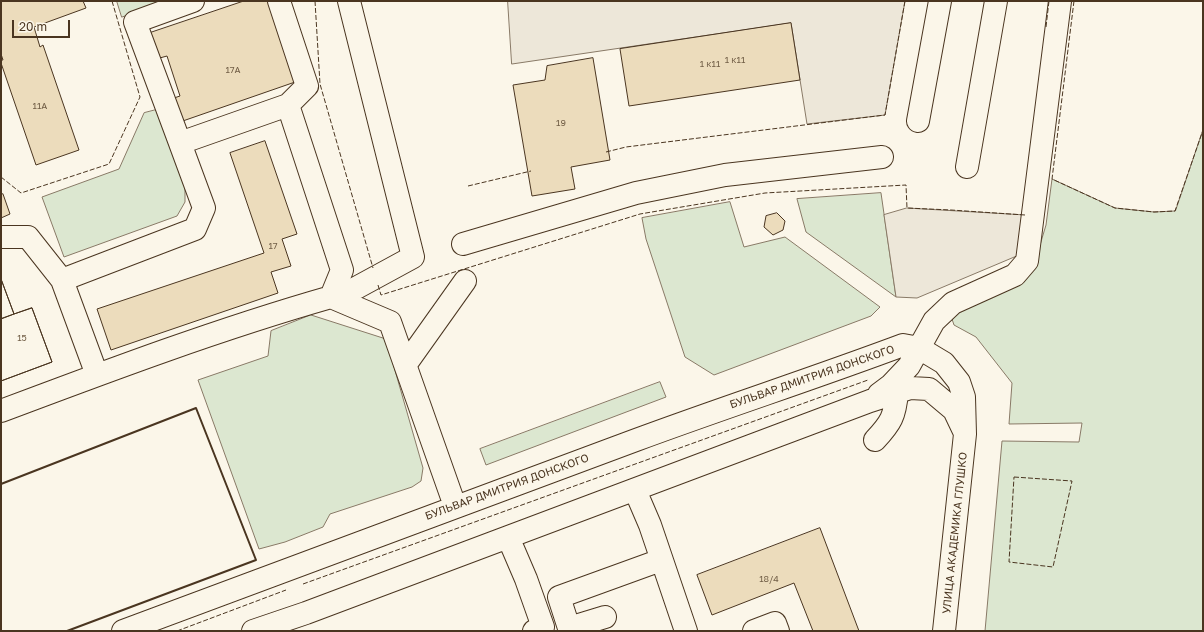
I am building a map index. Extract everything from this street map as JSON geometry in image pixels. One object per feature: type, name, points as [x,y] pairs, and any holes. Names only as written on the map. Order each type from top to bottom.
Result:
[{"type":"street","points":[[62,280],[195,230],[204,208],[135,22],[193,1]]},
{"type":"street","points":[[180,144],[288,105],[306,86],[279,1]]},
{"type":"street","points":[[1,411],[97,375],[356,288],[413,256],[349,1]]},
{"type":"street","points":[[918,121],[940,1]]},
{"type":"street","points":[[967,167],[996,1]]},
{"type":"street","points":[[870,401],[892,385],[909,366],[934,321],[953,303],[1015,275],[1027,261],[1060,1]]},
{"type":"street","points":[[288,105],[342,270],[331,297]]},
{"type":"street","points":[[463,244],[636,193],[725,175],[882,157]]},
{"type":"street","points":[[1,237],[28,237],[62,280],[97,375]]},
{"type":"street","points":[[406,364],[465,281]]},
{"type":"street","points":[[331,297],[390,322],[455,506]]},
{"type":"street","name":"БУЛЬВАР ДМИТРИЯ ДОНСКОГО","points":[[123,631],[281,573],[455,506],[687,421],[904,345],[920,348],[944,363],[959,382],[964,397],[966,434]]},
{"type":"street","points":[[256,631],[870,401],[910,388],[929,389],[954,410],[966,434]]},
{"type":"street","points":[[875,440],[889,425],[896,409],[897,392]]},
{"type":"street","name":"УЛИЦА АКАДЕМИКА ГЛУШКО","points":[[944,631],[966,434]]},
{"type":"street","points":[[635,490],[650,525],[686,631]]},
{"type":"street","points":[[508,537],[526,579],[543,627],[534,631]]},
{"type":"street","points":[[605,617],[569,628],[559,597],[661,560]]},
{"type":"street","points":[[754,631],[775,623],[778,631]]},
{"type":"green space","points":[[117,1],[156,1],[157,5],[122,17]]},
{"type":"green space","points":[[156,110],[185,187],[185,202],[177,216],[64,257],[42,197],[119,169],[144,113]]},
{"type":"green space","points":[[1203,130],[1203,631],[985,631],[1002,441],[1079,442],[1082,423],[1009,424],[1012,383],[976,337],[954,325],[951,316],[1034,265],[1046,225],[1052,179],[1115,208],[1154,212],[1175,211]]},
{"type":"green space","points":[[881,193],[896,297],[806,232],[797,199]]},
{"type":"green space","points":[[730,202],[744,247],[785,237],[880,307],[871,316],[714,375],[685,357],[646,239],[642,218]]},
{"type":"green space","points":[[311,315],[386,339],[423,468],[421,481],[412,487],[330,514],[323,527],[285,542],[259,549],[198,380],[268,356],[271,331]]},
{"type":"green space","points":[[660,382],[666,397],[486,465],[480,449]]},
{"type":"shaded area","points":[[508,1],[905,1],[885,115],[807,124],[791,23],[512,64]]},
{"type":"shaded area","points":[[907,208],[1026,215],[1019,255],[917,298],[896,297],[884,215]]},
{"type":"building","points":[[1,1],[83,1],[86,8],[34,27],[40,47],[43,45],[79,150],[36,165],[1,63],[1,60],[3,60],[1,54]]},
{"type":"building","points":[[244,1],[270,1],[298,81],[177,123],[168,100],[180,96],[167,56],[156,59],[147,34]]},
{"type":"building","points":[[791,23],[800,80],[629,106],[620,49]]},
{"type":"building","points":[[593,58],[610,160],[571,167],[575,189],[532,196],[513,85],[545,80],[547,66]]},
{"type":"building","points":[[265,141],[297,234],[282,239],[291,266],[271,272],[278,293],[111,350],[97,309],[264,253],[230,153]]},
{"type":"building","points":[[3,194],[10,214],[1,218],[1,195]]},
{"type":"building","points":[[777,213],[785,221],[783,230],[773,235],[764,227],[766,216]]},
{"type":"building","points":[[1,279],[14,314],[1,319]]},
{"type":"building","points":[[1,279],[14,314],[32,308],[52,362],[1,381]]},
{"type":"building","points":[[32,308],[52,362],[1,381],[1,319]]},
{"type":"building","points":[[820,528],[859,631],[813,631],[794,583],[712,615],[697,575]]},
{"type":"fence","points":[[1,177],[21,193],[109,164],[140,97],[112,1]]},
{"type":"fence","points":[[315,1],[320,84],[373,268]]},
{"type":"fence","points":[[606,152],[626,147],[885,115],[905,1]]},
{"type":"fence","points":[[1046,27],[1049,1]]},
{"type":"fence","points":[[1074,1],[1052,179],[1115,208],[1154,212],[1175,211],[1203,130]]},
{"type":"fence","points":[[468,186],[531,171]]},
{"type":"fence","points":[[378,285],[381,295],[640,214],[765,193],[906,185],[907,208],[1025,215]]},
{"type":"fence","points":[[303,584],[868,380]]},
{"type":"fence","points":[[1014,477],[1072,481],[1053,567],[1009,562],[1014,477]]},
{"type":"fence","points":[[177,631],[286,590]]},
{"type":"wall","points":[[1,484],[196,408],[256,560],[67,631]]}]
